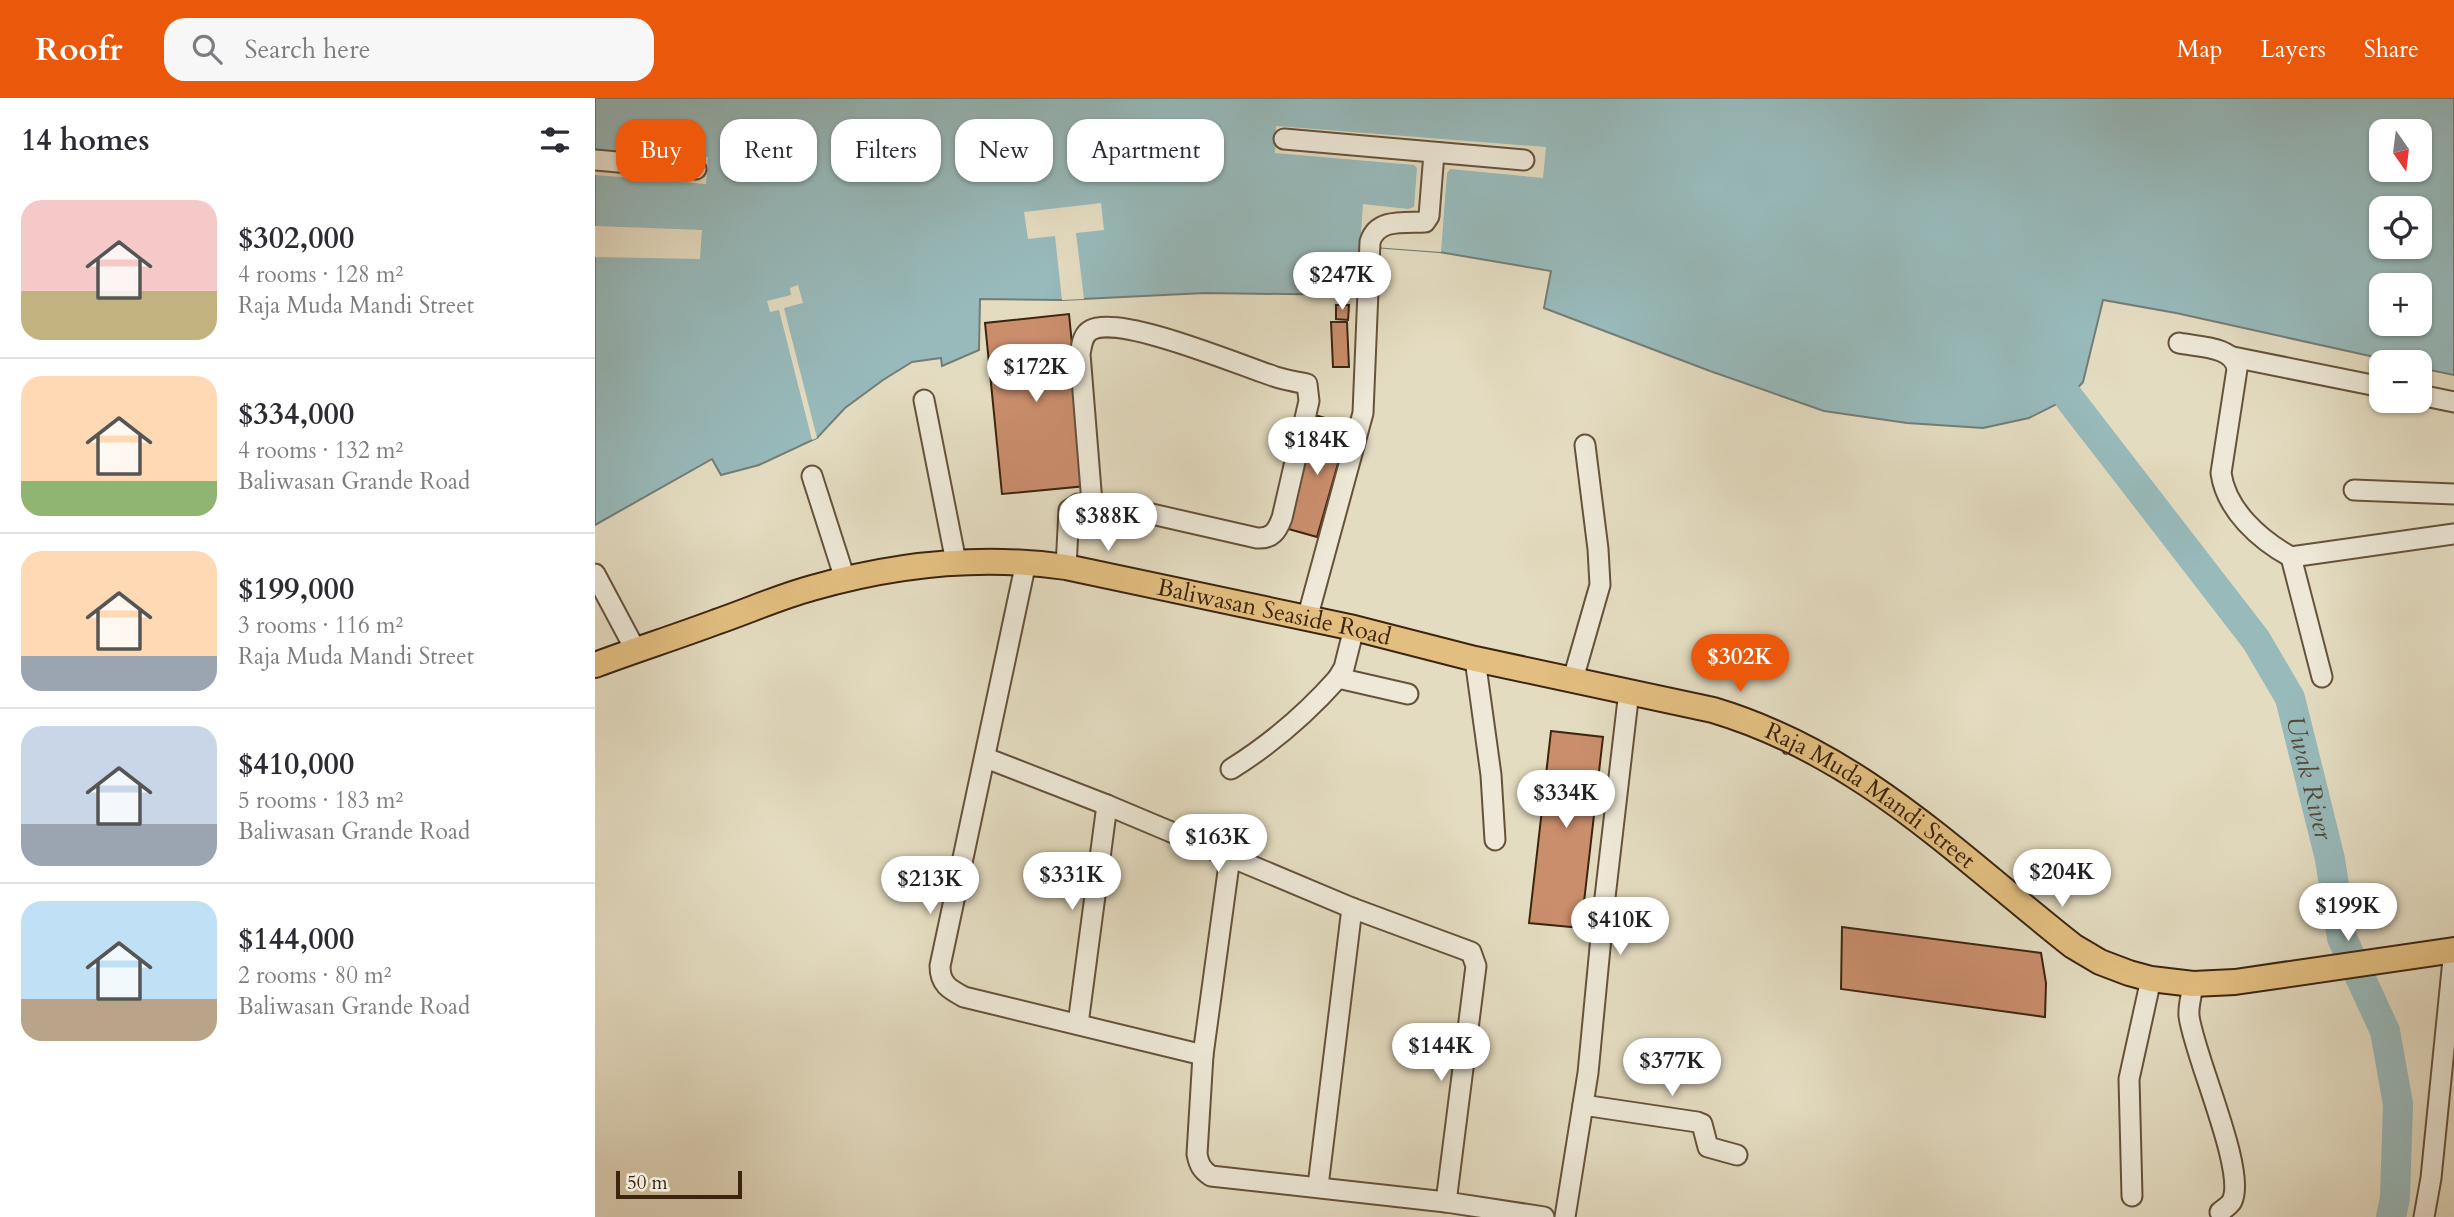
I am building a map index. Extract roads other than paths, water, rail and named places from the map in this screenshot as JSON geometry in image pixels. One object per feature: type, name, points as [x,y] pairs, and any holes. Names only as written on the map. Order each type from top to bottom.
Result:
[{"type":"main road","name":"Baliwasan Seaside Road","points":[[595,665],[809,588],[845,579],[902,567],[956,562],[1027,562],[1066,567],[1354,628],[1475,659],[1629,691]]},
{"type":"main road","name":"Raja Muda Mandi Street","points":[[1629,691],[1750,721],[1793,739],[1828,758],[1888,796],[2073,946],[2100,962],[2151,979],[2193,984],[2235,982],[2332,970],[2373,961],[2454,950]]},
{"type":"street","points":[[1285,139],[1524,160]]},
{"type":"street","points":[[1307,619],[1363,413],[1370,242],[1373,233],[1384,225],[1425,222],[1429,216],[1434,153]]},
{"type":"street","points":[[595,160],[616,162]]},
{"type":"street","points":[[1066,567],[1069,510],[1078,503],[1121,507],[1257,538],[1265,539],[1273,534],[1282,518],[1309,401],[1307,384],[1278,377],[1178,342],[1107,326],[1091,330],[1083,340],[1080,354],[1092,503]]},
{"type":"street","points":[[2179,343],[2227,353],[2233,357],[2369,384]]},
{"type":"street","points":[[2233,357],[2237,369],[2221,473],[2222,482],[2241,516],[2270,546],[2291,557],[2454,534]]},
{"type":"street","points":[[2432,397],[2454,402]]},
{"type":"street","points":[[924,400],[956,562]]},
{"type":"street","points":[[1573,679],[1600,585],[1585,445]]},
{"type":"street","points":[[811,476],[845,579]]},
{"type":"street","points":[[2354,490],[2454,494]]},
{"type":"street","points":[[2291,557],[2322,677]]},
{"type":"street","points":[[1027,562],[940,975],[944,984],[964,997],[1203,1055]]},
{"type":"street","points":[[595,574],[635,649]]},
{"type":"street","points":[[1231,769],[1289,726],[1338,678],[1344,668],[1354,628]]},
{"type":"street","points":[[1475,659],[1491,775],[1495,840]]},
{"type":"street","points":[[1338,678],[1408,694]]},
{"type":"street","points":[[1565,1217],[1583,1105],[1629,691]]},
{"type":"street","points":[[986,758],[1107,804],[1352,908],[1471,952],[1476,965],[1446,1202]]},
{"type":"street","points":[[1078,1024],[1107,804]]},
{"type":"street","points":[[1230,857],[1203,1055],[1197,1154],[1199,1165],[1204,1171],[1212,1176],[1318,1186],[1544,1217]]},
{"type":"street","points":[[1318,1186],[1352,908]]},
{"type":"street","points":[[2424,1217],[2431,1178],[2454,950]]},
{"type":"street","points":[[2132,1196],[2129,1079],[2151,979]]},
{"type":"street","points":[[2193,984],[2189,1015],[2208,1088],[2222,1125],[2235,1186],[2232,1202],[2220,1212]]},
{"type":"street","points":[[1583,1105],[1697,1122],[1702,1124],[1708,1147],[1737,1155]]},
{"type":"water","points":[[595,98],[2454,98],[2454,375],[2432,370],[2432,350],[2369,350],[2369,356],[2176,313],[2103,300],[2083,382],[2069,398],[2029,418],[1983,428],[1907,423],[1824,411],[1544,308],[1551,271],[1439,252],[1360,246],[1355,295],[1205,293],[1062,300],[980,299],[979,350],[942,366],[941,358],[912,362],[845,408],[817,438],[759,465],[721,475],[712,459],[595,525]]},
{"type":"waterway","name":"Uwak River","points":[[2069,398],[2256,640],[2290,698],[2330,859],[2342,938],[2385,1031],[2398,1104],[2395,1198],[2391,1217]]}]
